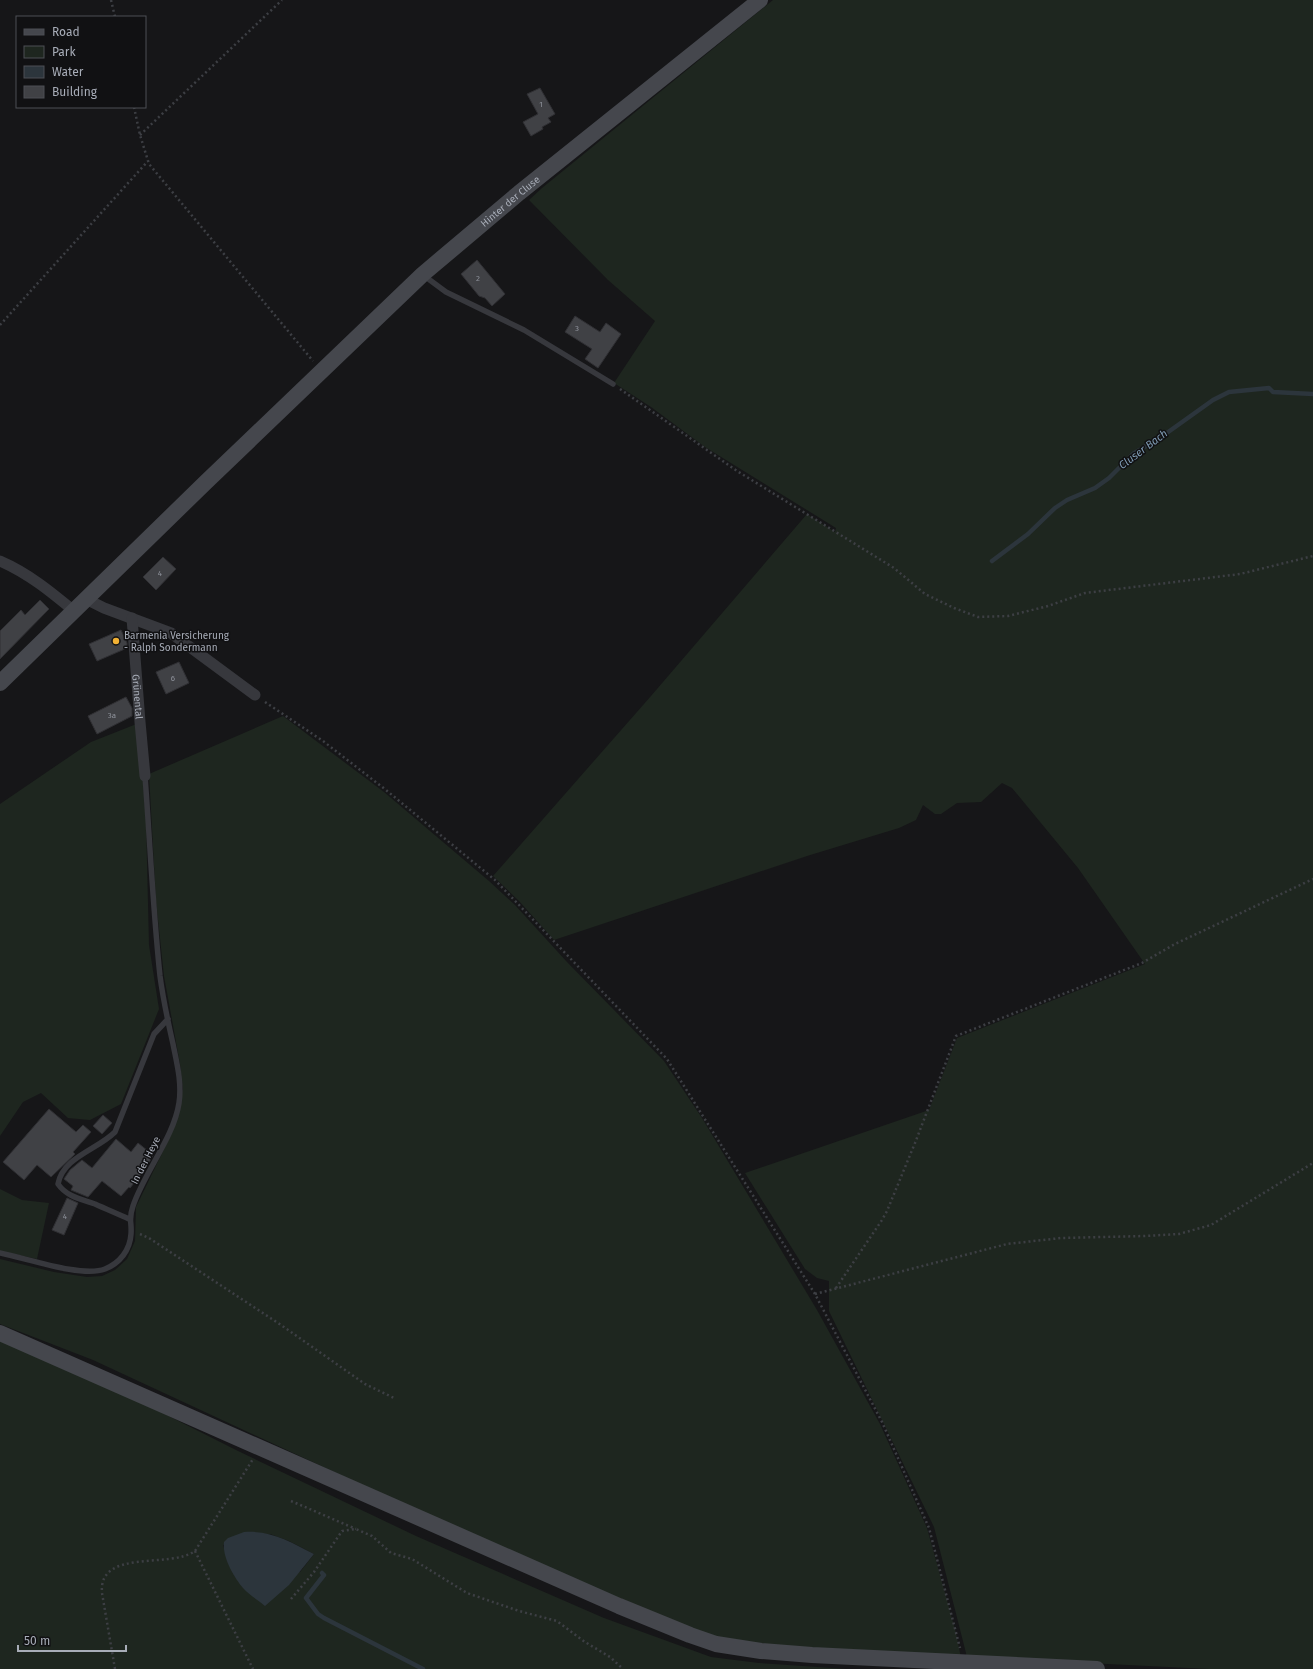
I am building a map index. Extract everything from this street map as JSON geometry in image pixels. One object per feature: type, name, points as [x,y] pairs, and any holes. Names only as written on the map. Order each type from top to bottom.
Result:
[{"type":"main road","name":"Hinter der Cluse","points":[[86,599],[423,274],[519,193],[760,0]]},
{"type":"main road","points":[[0,683],[86,599]]},
{"type":"main road","points":[[0,1333],[620,1606],[690,1635],[716,1644],[761,1651],[812,1655],[1096,1669]]},
{"type":"street","points":[[0,561],[21,571],[39,583],[74,611]]},
{"type":"street","points":[[86,599],[104,608],[171,633],[255,695]]},
{"type":"street","name":"Grünental","points":[[132,618],[145,776]]},
{"type":"lane","points":[[423,274],[446,292],[524,330],[613,384]]},
{"type":"lane","name":"In der Heye","points":[[0,1253],[66,1269],[89,1271],[103,1270],[117,1262],[128,1248],[130,1229],[129,1219],[136,1198],[173,1126],[179,1105],[180,1092],[178,1067],[160,978],[145,776]]},
{"type":"lane","points":[[129,1219],[94,1204],[81,1201],[62,1191],[58,1184],[60,1175],[67,1166],[83,1154],[108,1139],[115,1132],[154,1034],[168,1019]]},
{"type":"path","points":[[111,0],[115,16]]},
{"type":"path","points":[[140,135],[282,0]]},
{"type":"path","points":[[134,108],[148,161],[154,170],[321,371]]},
{"type":"path","points":[[0,325],[148,161]]},
{"type":"path","points":[[613,384],[737,471],[894,568],[926,594],[954,608],[978,617],[1008,616],[1048,606],[1085,593],[1240,574],[1313,556]]},
{"type":"path","points":[[255,695],[323,741],[386,790],[495,880],[667,1059],[816,1294],[882,1422],[929,1528],[957,1633]]},
{"type":"path","points":[[836,1288],[887,1211],[956,1036],[1142,963],[1175,944],[1313,879]]},
{"type":"path","points":[[816,1294],[1007,1244],[1061,1238],[1179,1234],[1211,1226],[1313,1163]]},
{"type":"path","points":[[130,1229],[149,1238],[281,1325],[365,1384],[394,1398]]},
{"type":"path","points":[[115,1669],[101,1588],[110,1570],[115,1567],[141,1561],[167,1560],[189,1556],[195,1551],[254,1459]]},
{"type":"path","points":[[291,1501],[372,1536],[390,1553],[412,1559],[467,1593],[519,1611],[558,1621],[585,1642],[610,1657],[623,1669]]},
{"type":"path","points":[[291,1599],[314,1572],[342,1531],[356,1529]]},
{"type":"path","points":[[195,1551],[253,1669]]},
{"type":"green space","points":[[773,0],[1313,0],[1313,1669],[1209,1669],[967,1657],[934,1527],[829,1311],[829,1281],[817,1278],[805,1269],[745,1173],[929,1110],[957,1038],[1145,964],[1078,868],[1012,788],[1002,783],[981,802],[957,803],[941,814],[935,814],[923,805],[916,820],[899,828],[807,856],[554,940],[519,901],[493,876],[651,696],[807,514],[835,532],[836,528],[705,447],[651,407],[614,383],[655,321],[608,280],[529,200]]},
{"type":"green space","points":[[283,716],[384,792],[489,881],[515,905],[567,962],[664,1061],[702,1118],[817,1310],[880,1424],[927,1528],[956,1633],[961,1658],[819,1649],[716,1639],[603,1593],[429,1516],[93,1360],[0,1324],[0,1259],[54,1272],[87,1277],[102,1276],[115,1270],[127,1259],[135,1241],[136,1207],[168,1141],[183,1089],[164,976],[156,901],[149,774]]},
{"type":"green space","points":[[139,723],[146,820],[149,945],[159,1009],[121,1104],[90,1120],[68,1118],[41,1093],[23,1102],[0,1136],[0,804],[91,742]]},
{"type":"green space","points":[[0,1189],[22,1200],[49,1203],[37,1259],[0,1251]]},
{"type":"green space","points":[[0,1339],[115,1389],[238,1451],[416,1536],[604,1618],[711,1657],[759,1663],[847,1669],[0,1669]],"holes":[[[270,1534],[289,1541],[314,1554],[300,1572],[228,1562],[223,1545]]]},
{"type":"water","points":[[244,1532],[272,1535],[289,1541],[314,1554],[289,1585],[265,1606],[243,1588],[233,1573],[225,1554],[224,1542],[228,1538]]},
{"type":"building","points":[[540,88],[555,114],[548,118],[551,122],[531,136],[523,122],[538,114],[527,94]]},
{"type":"building","points":[[477,260],[505,294],[492,306],[485,298],[479,296],[461,274]]},
{"type":"building","points":[[575,316],[600,332],[606,323],[621,334],[598,368],[585,359],[592,349],[565,332]]},
{"type":"building","points":[[163,557],[176,569],[156,590],[143,577]]},
{"type":"building","points":[[40,600],[49,609],[0,659],[0,631],[21,610],[25,615]]},
{"type":"building","points":[[121,630],[127,643],[127,648],[97,661],[89,644]]},
{"type":"building","points":[[179,662],[189,683],[166,694],[156,672]]},
{"type":"building","points":[[126,697],[132,708],[132,716],[97,734],[88,716]]},
{"type":"building","points":[[49,1109],[76,1132],[83,1125],[91,1132],[73,1152],[75,1154],[51,1177],[37,1165],[24,1180],[3,1162]]},
{"type":"building","points":[[103,1115],[112,1123],[102,1134],[93,1126]]},
{"type":"building","points":[[116,1139],[131,1152],[138,1143],[153,1155],[146,1168],[130,1188],[129,1187],[121,1196],[102,1181],[88,1197],[71,1190],[73,1186],[64,1179],[70,1170],[82,1160],[92,1168]]},
{"type":"building","points":[[67,1198],[78,1203],[64,1235],[52,1230]]},
{"type":"waterway","name":"Cluser Bach","points":[[992,561],[1028,534],[1055,508],[1067,500],[1095,488],[1109,478],[1133,454],[1164,435],[1213,400],[1229,392],[1269,388],[1273,392],[1313,394]]},
{"type":"waterway","points":[[322,1573],[324,1575],[306,1598],[318,1614],[423,1669]]},
{"type":"place","name":"Barmenia Versicherung - Ralph Sondermann","points":[[116,641]]}]
